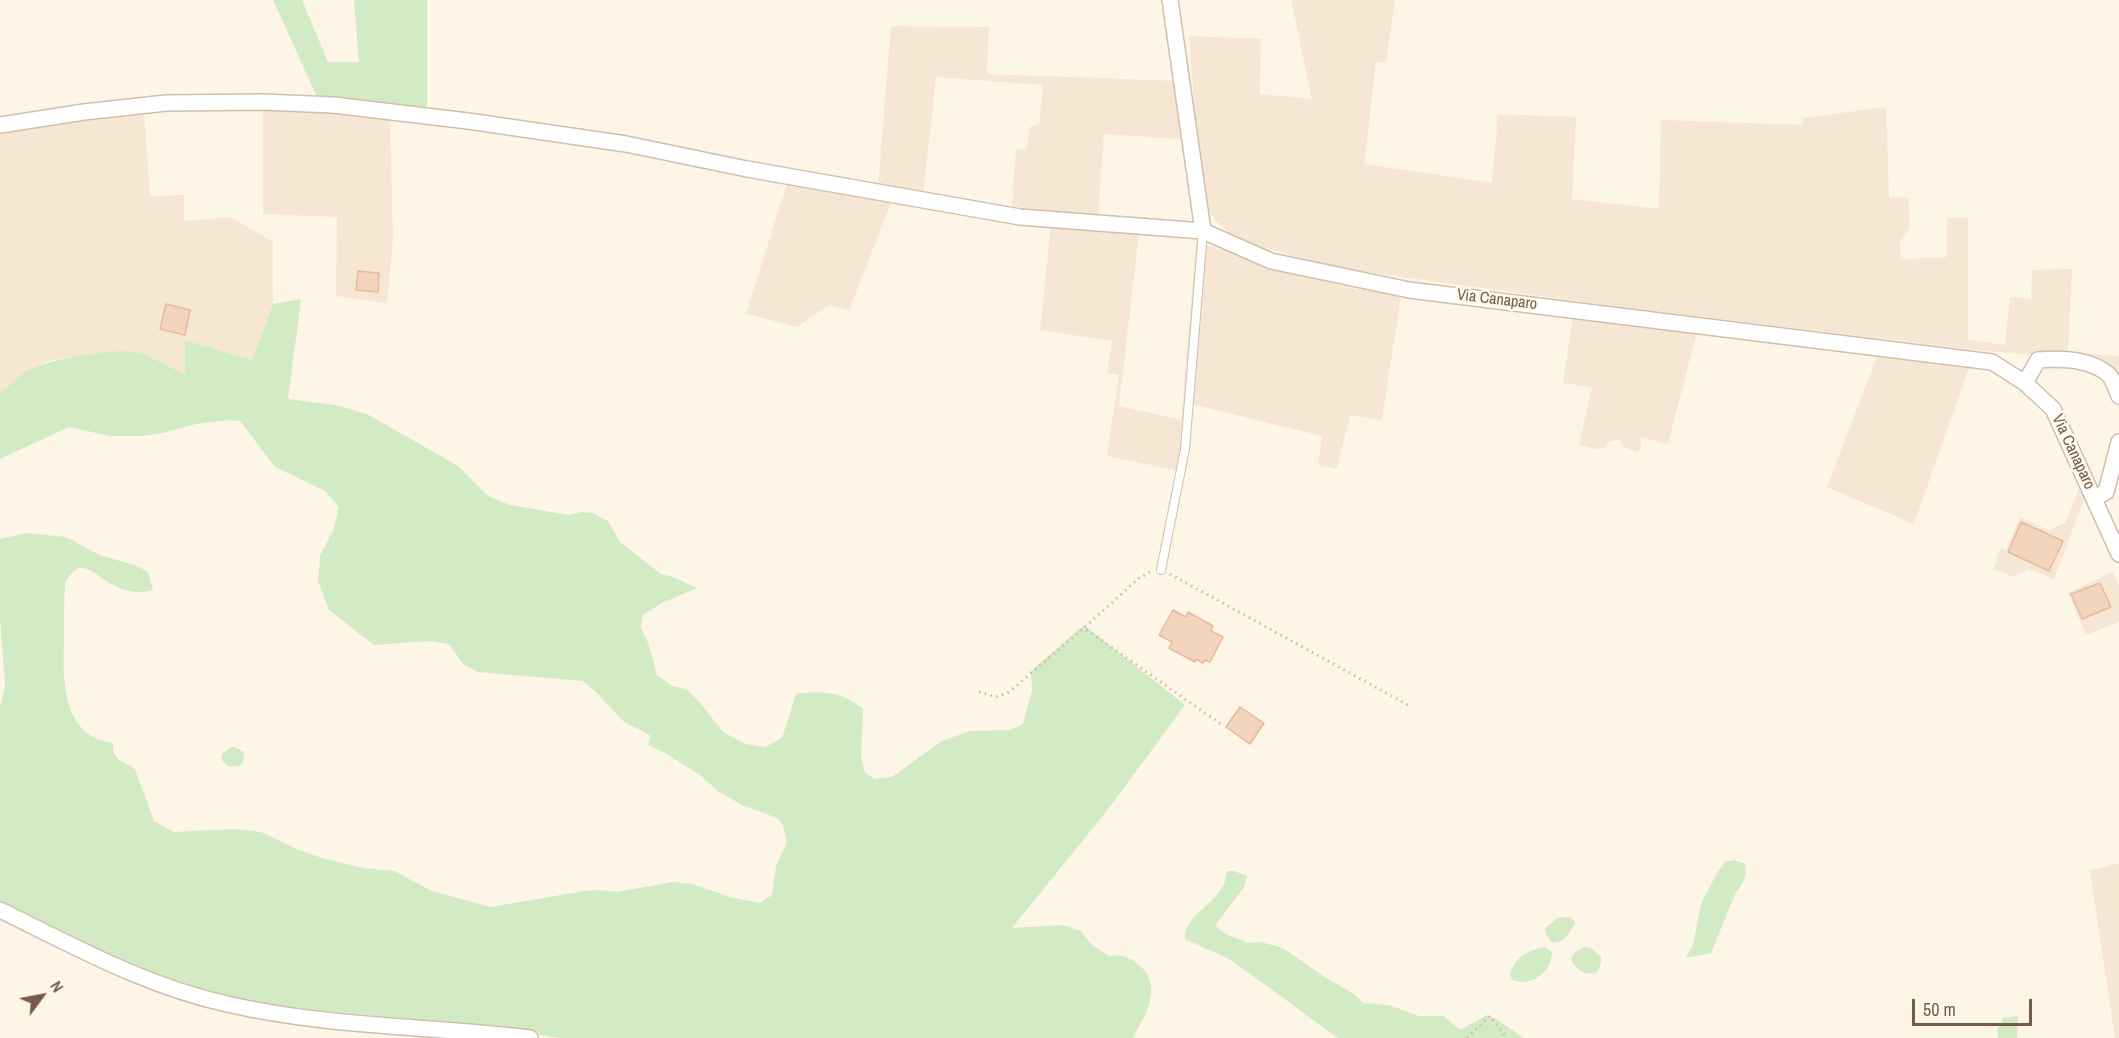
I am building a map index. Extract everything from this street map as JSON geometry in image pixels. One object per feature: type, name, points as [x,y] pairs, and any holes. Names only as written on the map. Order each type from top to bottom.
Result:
[{"type":"street","points":[[1170,0],[1203,231]]},
{"type":"street","name":"Via Canaparo","points":[[0,125],[84,112],[166,103],[263,102],[333,105],[468,121],[626,144],[747,169],[1020,217],[1203,231],[1271,261],[1409,290],[1992,362],[2025,383],[2053,409],[2119,554]]},
{"type":"street","points":[[2025,383],[2038,360],[2056,358],[2090,364],[2109,375],[2119,396]]},
{"type":"street","name":"Via Canaparo","points":[[2094,498],[2106,492],[2119,442]]},
{"type":"street","points":[[0,910],[135,976],[226,1004],[300,1018],[530,1038]]},
{"type":"lane","points":[[1161,570],[1185,449],[1203,231]]},
{"type":"path","points":[[979,692],[996,697],[1009,692],[1139,578],[1153,570],[1161,570],[1408,705]]},
{"type":"path","points":[[1084,628],[1222,724]]},
{"type":"path","points":[[1467,1038],[1490,1016],[1507,1038]]},
{"type":"shaded area","points":[[1291,0],[1395,0],[1386,62],[1376,62],[1364,164],[1492,183],[1498,114],[1576,117],[1572,199],[1659,209],[1661,120],[1803,125],[1803,118],[1886,107],[1889,198],[1908,197],[1910,228],[1900,242],[1901,259],[1947,257],[1947,218],[1968,218],[1968,340],[2005,345],[2010,297],[2031,299],[2032,270],[2072,269],[2068,352],[2119,356],[2119,376],[2114,370],[2074,358],[1976,350],[1629,308],[1344,269],[1246,243],[1215,220],[1207,207],[1197,139],[1189,36],[1261,39],[1260,94],[1312,99]]},
{"type":"shaded area","points":[[891,26],[989,27],[987,74],[1177,81],[1180,139],[1104,134],[1098,218],[1012,206],[1016,149],[1026,150],[1030,127],[1039,124],[1043,85],[936,77],[923,197],[878,186]]},
{"type":"shaded area","points":[[263,106],[390,116],[393,240],[387,303],[336,296],[337,217],[263,214]]},
{"type":"shaded area","points":[[144,111],[150,196],[184,195],[184,221],[231,217],[273,242],[273,304],[252,360],[185,340],[185,374],[135,352],[114,352],[51,360],[25,372],[7,389],[0,392],[0,130]]},
{"type":"shaded area","points":[[787,183],[891,203],[849,310],[829,305],[797,327],[746,314]]},
{"type":"shaded area","points":[[1051,226],[1139,234],[1119,406],[1181,420],[1196,241],[1291,274],[1356,289],[1401,296],[1382,420],[1350,415],[1337,469],[1318,465],[1322,436],[1191,404],[1185,472],[1107,456],[1119,375],[1107,373],[1112,341],[1040,330]]},
{"type":"shaded area","points":[[1573,315],[1697,332],[1668,444],[1640,437],[1641,448],[1637,452],[1626,448],[1619,439],[1608,442],[1605,448],[1595,449],[1579,445],[1592,387],[1563,383]]},
{"type":"shaded area","points":[[1879,351],[1971,362],[1914,524],[1827,487]]},
{"type":"shaded area","points":[[2081,484],[2086,494],[2054,579],[2028,569],[2014,577],[1994,569],[2000,548],[2006,550],[2020,517],[2048,530],[2065,523]]},
{"type":"shaded area","points":[[2113,572],[2119,585],[2119,622],[2086,635],[2068,593]]},
{"type":"shaded area","points":[[2119,863],[2119,1038],[2115,1038],[2090,871]]},
{"type":"green space","points":[[273,0],[302,0],[328,62],[359,62],[354,0],[427,0],[427,107],[317,97]]},
{"type":"green space","points":[[301,299],[288,399],[335,405],[367,414],[458,466],[488,496],[510,505],[569,515],[582,512],[593,513],[608,521],[620,542],[661,574],[697,588],[662,603],[643,615],[641,628],[649,645],[657,675],[672,686],[686,689],[723,732],[746,744],[765,747],[782,738],[796,694],[814,692],[840,696],[863,709],[861,757],[865,773],[875,779],[892,777],[942,741],[970,731],[1010,730],[1023,724],[1032,690],[1031,671],[1084,625],[1185,705],[1109,808],[1012,928],[1063,925],[1081,931],[1091,944],[1109,956],[1126,957],[1139,965],[1146,973],[1151,991],[1147,1010],[1133,1038],[561,1038],[221,1001],[132,972],[0,907],[0,707],[5,686],[0,619],[0,539],[27,533],[66,537],[100,555],[137,566],[148,572],[153,590],[146,592],[118,587],[82,568],[76,569],[70,575],[65,583],[65,688],[74,718],[83,729],[96,738],[113,743],[116,757],[135,769],[154,821],[174,832],[234,829],[261,832],[299,850],[325,859],[363,868],[394,871],[432,891],[491,907],[584,891],[617,892],[673,882],[692,884],[730,897],[760,903],[772,895],[776,866],[787,842],[783,825],[777,818],[742,805],[719,792],[700,775],[648,745],[651,736],[623,721],[583,681],[478,672],[464,665],[449,644],[430,641],[374,645],[329,610],[318,581],[320,556],[333,531],[339,507],[325,491],[275,467],[240,421],[228,420],[196,424],[141,436],[110,436],[69,427],[0,459],[0,392],[25,372],[62,359],[124,351],[145,355],[185,374],[185,340],[252,360],[273,304]]},
{"type":"green space","points":[[231,747],[244,752],[243,762],[239,766],[228,767],[222,760],[222,754]]},
{"type":"green space","points":[[1734,860],[1745,864],[1746,872],[1711,953],[1686,958],[1693,945],[1701,904],[1725,862]]},
{"type":"green space","points":[[1227,871],[1247,876],[1244,887],[1215,926],[1226,934],[1248,943],[1261,942],[1283,948],[1354,994],[1363,1003],[1389,1005],[1419,1016],[1444,1016],[1460,1030],[1487,1015],[1524,1038],[1338,1038],[1231,960],[1185,939],[1188,925],[1222,887]]},
{"type":"green space","points":[[1569,917],[1575,921],[1575,924],[1568,934],[1563,940],[1551,942],[1545,928],[1558,918]]},
{"type":"green space","points":[[1545,947],[1552,952],[1551,960],[1544,972],[1527,982],[1512,980],[1510,974],[1512,968],[1519,959],[1528,952]]},
{"type":"green space","points":[[1584,947],[1591,948],[1601,957],[1601,964],[1594,973],[1579,970],[1571,959],[1574,953]]},
{"type":"green space","points":[[2018,1016],[2017,1038],[1998,1038],[1997,1030],[2003,1018]]},
{"type":"building","points":[[358,271],[379,273],[378,292],[356,290]]},
{"type":"building","points":[[166,304],[190,310],[185,335],[160,329]]},
{"type":"building","points":[[2021,522],[2063,541],[2049,571],[2008,552]]},
{"type":"building","points":[[2100,583],[2111,607],[2082,619],[2071,594]]},
{"type":"building","points":[[1173,610],[1186,617],[1188,612],[1213,626],[1211,631],[1223,637],[1210,662],[1205,660],[1203,663],[1196,659],[1195,662],[1169,648],[1172,642],[1159,635]]},
{"type":"building","points":[[1240,707],[1264,723],[1250,744],[1226,727]]}]
